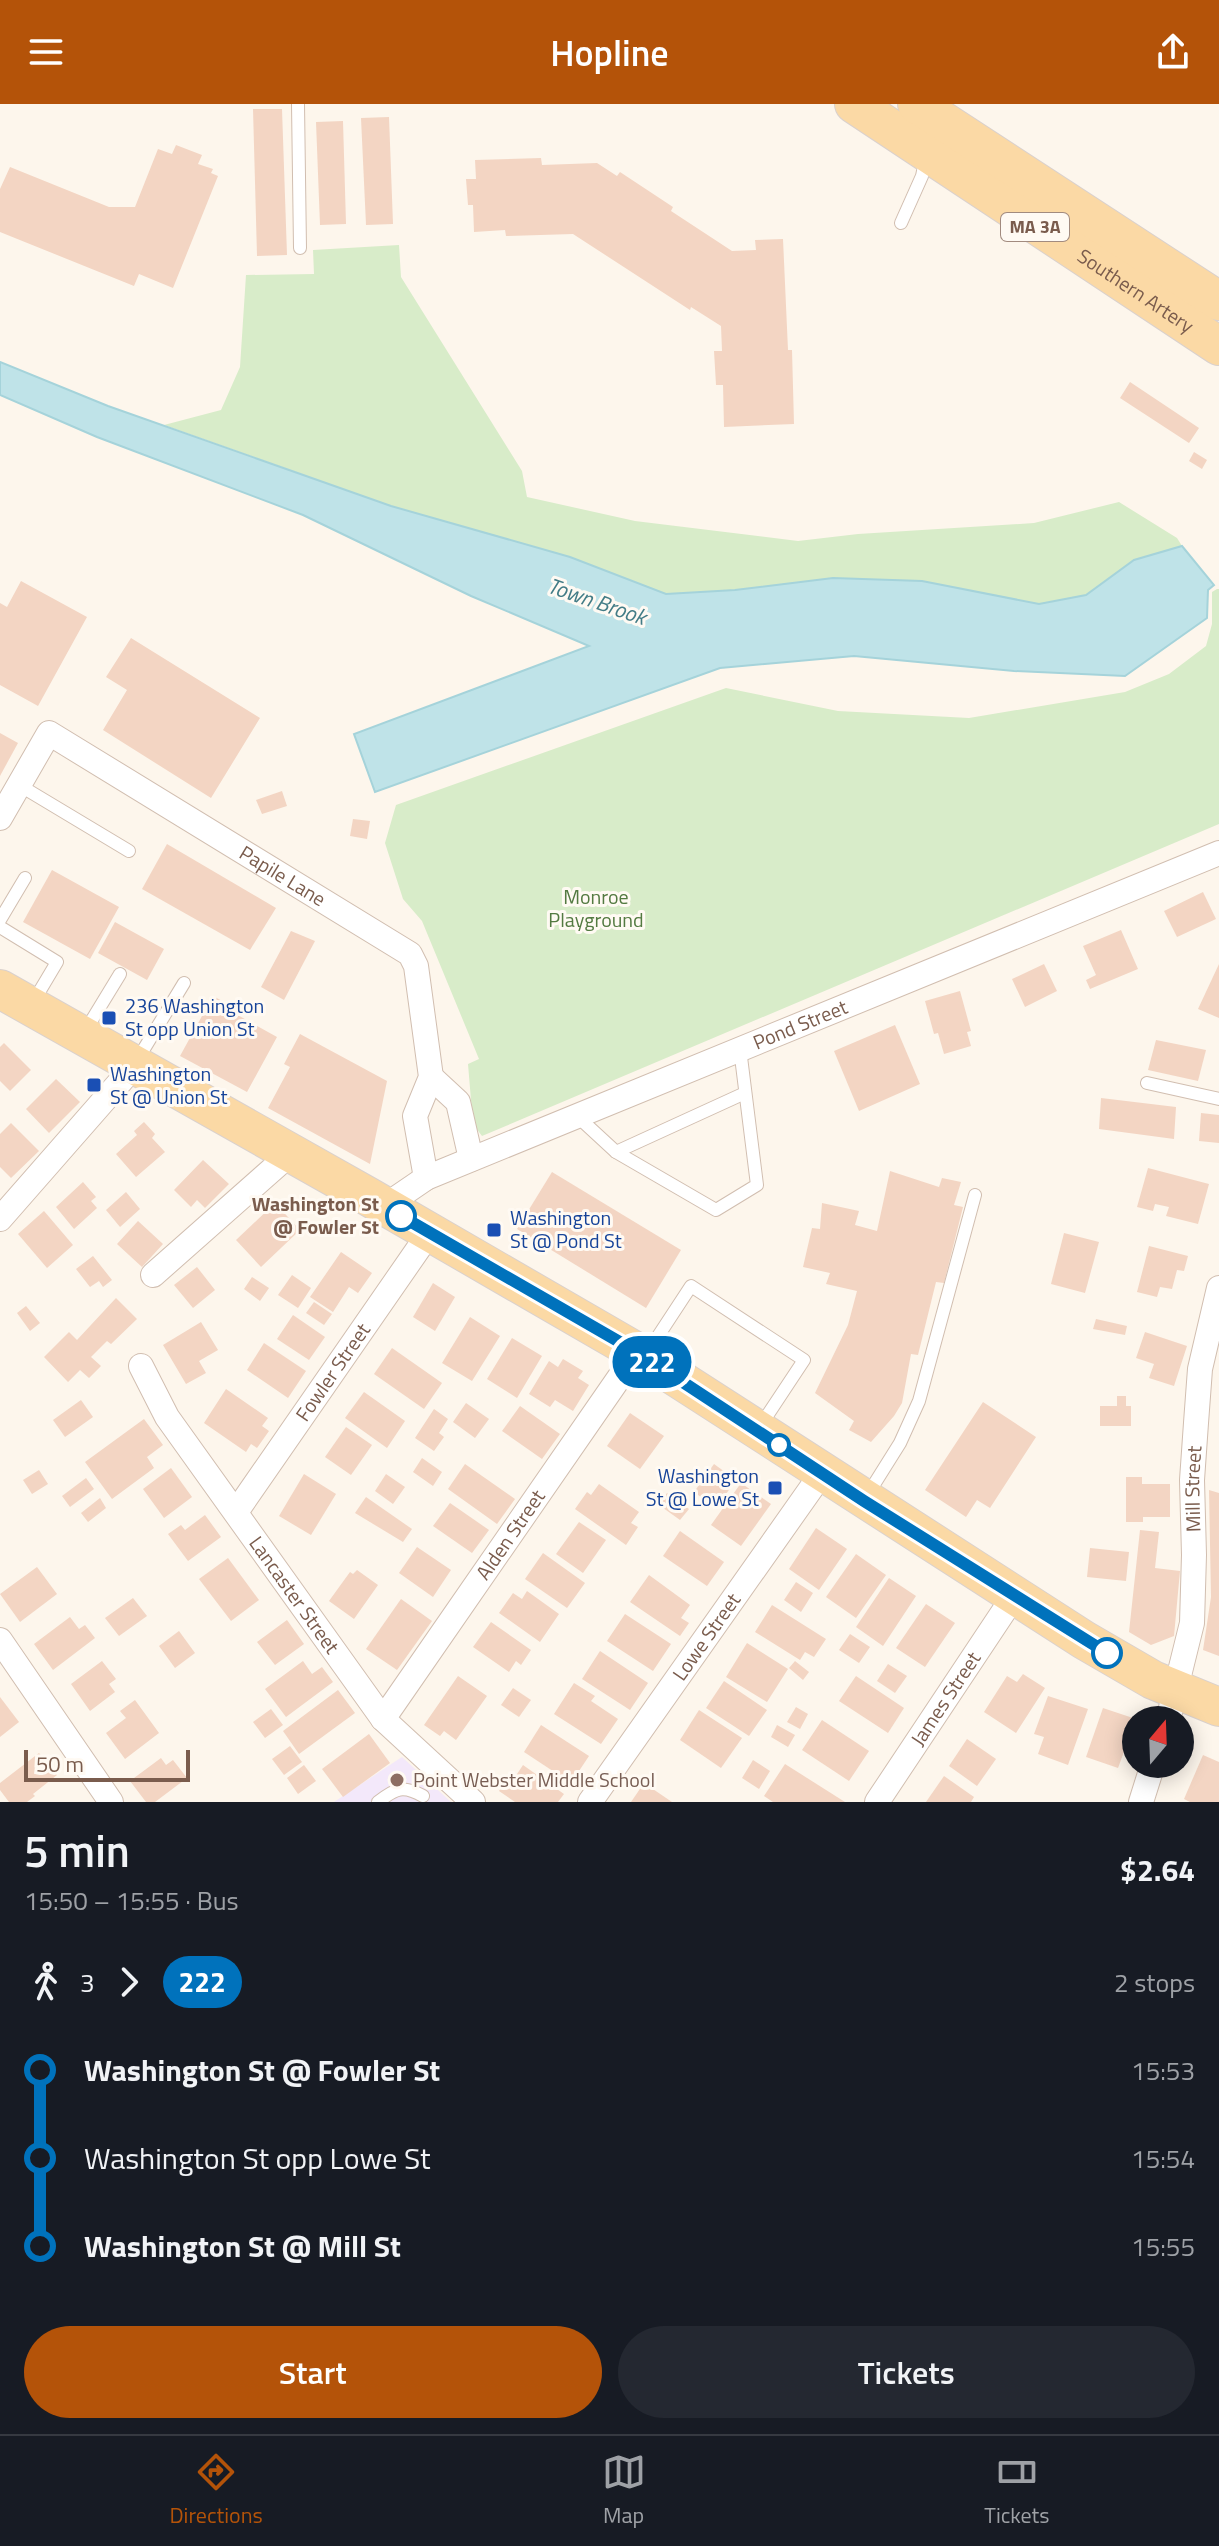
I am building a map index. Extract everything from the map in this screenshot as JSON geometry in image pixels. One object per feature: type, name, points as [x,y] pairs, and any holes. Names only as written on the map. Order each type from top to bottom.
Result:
[{"type":"main road","name":"Southern Artery","points":[[854,104],[1219,346]]},
{"type":"main road","name":"Southern Artery","points":[[917,104],[1219,301]]},
{"type":"main road","points":[[15,998],[385,1206],[641,1355],[1084,1640],[1172,1705],[1219,1707]]},
{"type":"street","name":"Papile Lane","points":[[19,785],[49,733],[410,954],[416,966],[431,1077]]},
{"type":"street","points":[[0,818],[19,785]]},
{"type":"street","name":"Pond Street","points":[[385,1206],[426,1178],[1219,853]]},
{"type":"street","points":[[0,1219],[134,1066]]},
{"type":"street","points":[[426,1178],[415,1116],[431,1077],[458,1102],[471,1159]]},
{"type":"street","points":[[153,1275],[291,1153]]},
{"type":"street","name":"Fowler Street","points":[[236,1512],[430,1232]]},
{"type":"street","name":"Mill Street","points":[[1172,1705],[1192,1623],[1192,1480],[1200,1369],[1213,1340],[1219,1288]]},
{"type":"street","name":"Alden Street","points":[[383,1719],[641,1355]]},
{"type":"street","name":"Lancaster Street","points":[[141,1366],[167,1417],[427,1785],[473,1802]]},
{"type":"street","name":"Lowe Street","points":[[590,1802],[822,1473]]},
{"type":"street","name":"James Street","points":[[877,1802],[1014,1596]]},
{"type":"street","points":[[0,1640],[111,1802]]},
{"type":"street","points":[[1141,1802],[1149,1778]]},
{"type":"lane","points":[[298,104],[300,248]]},
{"type":"lane","points":[[901,223],[922,176],[926,154]]},
{"type":"lane","points":[[19,785],[129,851]]},
{"type":"lane","points":[[0,920],[25,878]]},
{"type":"lane","points":[[0,927],[57,962],[15,998]]},
{"type":"lane","points":[[82,1036],[120,974]]},
{"type":"lane","points":[[134,1066],[184,983]]},
{"type":"lane","points":[[577,1116],[616,1152],[716,1210],[757,1185],[740,1049]]},
{"type":"lane","points":[[1147,1083],[1219,1099]]},
{"type":"lane","points":[[616,1152],[745,1093]]},
{"type":"lane","points":[[864,1501],[900,1443],[919,1401],[975,1195]]},
{"type":"lane","points":[[641,1355],[691,1286],[804,1360],[757,1431]]},
{"type":"lane","points":[[378,1802],[400,1789],[427,1785]]},
{"type":"shaded area","name":"Point Webster Middle School","points":[[402,1757],[451,1802],[334,1802]]},
{"type":"green space","points":[[399,245],[401,277],[522,471],[527,497],[635,521],[798,541],[858,534],[1034,523],[1119,502],[1177,538],[1182,546],[1134,560],[1086,595],[1039,604],[922,581],[833,578],[735,590],[666,594],[570,557],[391,506],[164,425],[221,410],[240,367],[246,275],[314,274],[313,250]]},
{"type":"green space","name":"Monroe Playground","points":[[1217,589],[1219,824],[482,1136],[473,1124],[468,1064],[479,1059],[422,921],[403,899],[385,843],[396,805],[726,688],[838,711],[969,718],[1125,692],[1169,674],[1206,646],[1212,624],[1212,592]]},
{"type":"water","name":"Town Brook","points":[[0,362],[108,406],[391,506],[570,557],[666,594],[735,590],[833,578],[922,581],[1039,604],[1086,595],[1134,560],[1182,546],[1214,585],[1208,590],[1207,618],[1125,676],[1014,671],[854,656],[720,668],[375,792],[354,734],[589,646],[471,596],[303,515],[97,437],[0,395]]},
{"type":"building","points":[[253,109],[282,109],[287,255],[257,256]]},
{"type":"building","points":[[389,117],[393,224],[366,225],[361,118]]},
{"type":"building","points":[[343,121],[346,224],[320,225],[316,122]]},
{"type":"building","points":[[176,145],[202,155],[198,164],[213,169],[211,173],[218,176],[173,288],[139,274],[134,286],[0,232],[0,189],[10,167],[109,207],[135,207],[158,149],[172,154]]},
{"type":"building","points":[[541,158],[542,165],[597,163],[617,176],[620,172],[673,207],[671,211],[732,251],[756,250],[755,240],[783,239],[794,424],[724,427],[723,385],[716,385],[714,351],[722,351],[721,326],[691,307],[690,310],[573,234],[506,236],[505,230],[474,232],[473,205],[468,205],[466,179],[476,179],[475,160]]},
{"type":"building","points":[[1130,382],[1199,428],[1189,443],[1120,398]]},
{"type":"building","points":[[1194,452],[1207,460],[1202,469],[1189,461]]},
{"type":"building","points":[[21,581],[87,617],[38,706],[0,685],[0,603],[7,607]]},
{"type":"building","points":[[131,638],[260,718],[211,798],[103,730],[127,690],[106,677]]},
{"type":"building","points":[[0,733],[18,743],[0,776]]},
{"type":"building","points":[[282,791],[287,806],[262,814],[256,800]]},
{"type":"building","points":[[353,819],[370,821],[367,839],[350,836]]},
{"type":"building","points":[[167,844],[276,908],[250,950],[142,889]]},
{"type":"building","points":[[52,870],[119,907],[90,959],[23,922]]},
{"type":"building","points":[[1203,892],[1216,919],[1177,937],[1164,911]]},
{"type":"building","points":[[115,922],[164,949],[147,980],[98,953]]},
{"type":"building","points":[[1121,930],[1138,969],[1090,989],[1086,980],[1096,975],[1083,946]]},
{"type":"building","points":[[291,931],[315,941],[284,1000],[261,987]]},
{"type":"building","points":[[1044,964],[1057,991],[1025,1007],[1012,979]]},
{"type":"building","points":[[1219,964],[1219,1018],[1198,1009]]},
{"type":"building","points":[[960,991],[971,1031],[967,1032],[971,1046],[944,1054],[938,1033],[934,1034],[925,1001]]},
{"type":"building","points":[[213,996],[237,1009],[234,1013],[277,1037],[247,1092],[180,1056]]},
{"type":"building","points":[[895,1025],[920,1084],[859,1111],[834,1051]]},
{"type":"building","points":[[300,1034],[387,1081],[370,1164],[268,1108],[290,1067],[284,1064]]},
{"type":"building","points":[[1156,1040],[1206,1050],[1198,1081],[1148,1070]]},
{"type":"building","points":[[4,1043],[31,1070],[10,1091],[0,1081],[0,1047]]},
{"type":"building","points":[[56,1079],[80,1102],[49,1133],[26,1109]]},
{"type":"building","points":[[1101,1098],[1176,1107],[1174,1139],[1099,1129]]},
{"type":"building","points":[[1201,1113],[1219,1115],[1219,1143],[1199,1141]]},
{"type":"building","points":[[144,1122],[155,1134],[152,1138],[165,1152],[136,1177],[116,1154],[137,1135],[134,1131]]},
{"type":"building","points":[[11,1123],[39,1151],[11,1178],[0,1167],[0,1134]]},
{"type":"building","points":[[203,1160],[229,1184],[205,1208],[197,1200],[191,1207],[174,1190]]},
{"type":"building","points":[[1148,1168],[1209,1184],[1198,1224],[1166,1216],[1169,1207],[1155,1204],[1153,1211],[1137,1207]]},
{"type":"building","points":[[890,1171],[939,1187],[942,1178],[961,1182],[954,1205],[963,1207],[944,1283],[936,1282],[918,1355],[911,1354],[902,1403],[871,1442],[849,1430],[854,1421],[815,1393],[848,1325],[857,1291],[826,1284],[830,1273],[803,1267],[812,1228],[820,1229],[822,1203],[859,1211],[855,1225],[877,1231]]},
{"type":"building","points":[[552,1172],[681,1250],[646,1308],[517,1229]]},
{"type":"building","points":[[83,1182],[96,1197],[91,1201],[97,1208],[74,1229],[56,1207]]},
{"type":"building","points":[[126,1192],[140,1209],[120,1227],[106,1210]]},
{"type":"building","points":[[275,1203],[300,1230],[261,1267],[236,1240]]},
{"type":"building","points":[[44,1211],[73,1245],[47,1268],[18,1234]]},
{"type":"building","points":[[138,1221],[163,1244],[142,1267],[117,1244]]},
{"type":"building","points":[[1064,1233],[1099,1242],[1085,1293],[1051,1284]]},
{"type":"building","points":[[1149,1246],[1188,1256],[1184,1271],[1177,1270],[1172,1289],[1160,1287],[1157,1297],[1137,1292]]},
{"type":"building","points":[[341,1252],[372,1273],[358,1293],[349,1287],[333,1312],[310,1297]]},
{"type":"building","points":[[93,1256],[112,1280],[103,1287],[99,1281],[90,1287],[76,1269]]},
{"type":"building","points":[[197,1267],[215,1290],[193,1308],[174,1285]]},
{"type":"building","points":[[292,1275],[311,1288],[298,1308],[278,1295]]},
{"type":"building","points":[[252,1277],[269,1288],[260,1301],[244,1289]]},
{"type":"building","points":[[433,1283],[455,1297],[435,1331],[413,1317]]},
{"type":"building","points":[[116,1298],[137,1319],[111,1344],[107,1341],[91,1357],[101,1366],[89,1378],[80,1370],[68,1382],[44,1357],[69,1332],[77,1340]]},
{"type":"building","points":[[314,1302],[332,1314],[324,1325],[306,1313]]},
{"type":"building","points":[[26,1306],[40,1323],[30,1331],[17,1313]]},
{"type":"building","points":[[293,1315],[325,1337],[309,1360],[277,1339]]},
{"type":"building","points":[[470,1317],[500,1336],[472,1381],[442,1363]]},
{"type":"building","points":[[1096,1319],[1127,1326],[1125,1335],[1093,1329]]},
{"type":"building","points":[[201,1322],[218,1350],[199,1361],[206,1373],[186,1384],[163,1345]]},
{"type":"building","points":[[1145,1332],[1187,1346],[1174,1386],[1149,1378],[1154,1364],[1136,1358]]},
{"type":"building","points":[[512,1338],[542,1356],[517,1398],[487,1379]]},
{"type":"building","points":[[264,1343],[306,1371],[288,1398],[247,1370]]},
{"type":"building","points":[[392,1348],[442,1383],[424,1409],[374,1374]]},
{"type":"building","points":[[563,1359],[583,1371],[578,1378],[589,1385],[573,1411],[555,1400],[550,1407],[529,1394],[549,1361],[558,1367]]},
{"type":"building","points":[[226,1389],[268,1418],[262,1426],[269,1431],[257,1448],[251,1444],[246,1452],[204,1423]]},
{"type":"building","points":[[364,1392],[405,1421],[387,1448],[345,1418]]},
{"type":"building","points":[[1117,1396],[1126,1396],[1126,1406],[1131,1406],[1131,1426],[1100,1426],[1100,1406],[1117,1406]]},
{"type":"building","points":[[81,1400],[93,1417],[65,1437],[53,1420]]},
{"type":"building","points":[[983,1402],[1036,1437],[990,1508],[977,1500],[966,1517],[925,1490]]},
{"type":"building","points":[[466,1403],[489,1419],[475,1438],[453,1422]]},
{"type":"building","points":[[520,1406],[560,1434],[542,1459],[502,1431]]},
{"type":"building","points":[[434,1409],[448,1419],[439,1433],[444,1437],[434,1451],[415,1438]]},
{"type":"building","points":[[630,1413],[664,1436],[640,1469],[607,1446]]},
{"type":"building","points":[[144,1419],[163,1445],[147,1457],[154,1468],[112,1499],[85,1462]]},
{"type":"building","points":[[346,1427],[372,1445],[351,1475],[325,1457]]},
{"type":"building","points":[[422,1458],[442,1472],[433,1486],[413,1472]]},
{"type":"building","points":[[465,1464],[515,1499],[497,1524],[448,1489]]},
{"type":"building","points":[[714,1464],[736,1480],[716,1508],[694,1492]]},
{"type":"building","points":[[171,1468],[192,1497],[164,1518],[143,1489]]},
{"type":"building","points":[[39,1470],[48,1484],[32,1494],[23,1480]]},
{"type":"building","points":[[304,1474],[336,1494],[311,1535],[279,1516]]},
{"type":"building","points":[[386,1474],[405,1487],[393,1504],[375,1491]]},
{"type":"building","points":[[1126,1477],[1142,1477],[1142,1484],[1170,1484],[1170,1517],[1143,1517],[1143,1522],[1126,1522]]},
{"type":"building","points":[[86,1478],[94,1489],[70,1507],[62,1496]]},
{"type":"building","points":[[741,1483],[771,1504],[741,1546],[711,1525]]},
{"type":"building","points":[[599,1484],[639,1512],[631,1523],[638,1527],[626,1545],[575,1509],[587,1492],[591,1495]]},
{"type":"building","points":[[1209,1490],[1219,1493],[1219,1656],[1203,1650],[1211,1597]]},
{"type":"building","points":[[667,1493],[689,1509],[680,1520],[659,1505]]},
{"type":"building","points":[[366,1497],[412,1529],[403,1542],[355,1513]]},
{"type":"building","points":[[100,1498],[106,1508],[88,1522],[81,1513]]},
{"type":"building","points":[[450,1503],[489,1530],[472,1553],[433,1526]]},
{"type":"building","points":[[205,1515],[221,1537],[188,1561],[168,1534],[181,1525],[185,1530]]},
{"type":"building","points":[[579,1522],[606,1540],[583,1573],[556,1554]]},
{"type":"building","points":[[816,1528],[847,1549],[819,1590],[789,1569]]},
{"type":"building","points":[[1140,1530],[1159,1532],[1155,1568],[1180,1571],[1174,1636],[1151,1645],[1129,1632]]},
{"type":"building","points":[[680,1531],[724,1562],[707,1586],[663,1556]]},
{"type":"building","points":[[417,1547],[451,1570],[433,1597],[399,1573]]},
{"type":"building","points":[[1090,1548],[1129,1552],[1126,1581],[1087,1577]]},
{"type":"building","points":[[543,1553],[585,1583],[567,1608],[525,1579]]},
{"type":"building","points":[[856,1554],[886,1575],[856,1618],[826,1597]]},
{"type":"building","points":[[228,1558],[259,1600],[231,1621],[199,1579]]},
{"type":"building","points":[[37,1567],[57,1594],[20,1622],[0,1594]]},
{"type":"building","points":[[357,1570],[378,1585],[354,1619],[329,1601],[350,1572],[353,1574]]},
{"type":"building","points":[[649,1575],[690,1605],[681,1618],[689,1623],[680,1636],[630,1602]]},
{"type":"building","points":[[889,1578],[916,1596],[883,1646],[856,1627]]},
{"type":"building","points":[[796,1582],[813,1593],[801,1612],[784,1600]]},
{"type":"building","points":[[527,1591],[559,1614],[540,1642],[499,1613],[513,1593],[522,1599]]},
{"type":"building","points":[[133,1598],[147,1616],[119,1636],[105,1618]]},
{"type":"building","points":[[401,1599],[432,1621],[397,1670],[366,1649]]},
{"type":"building","points":[[926,1604],[955,1623],[925,1667],[896,1648]]},
{"type":"building","points":[[772,1605],[826,1639],[814,1657],[805,1652],[800,1660],[755,1632]]},
{"type":"building","points":[[625,1614],[671,1644],[653,1671],[607,1641]]},
{"type":"building","points":[[70,1617],[79,1629],[85,1625],[95,1638],[53,1670],[34,1644]]},
{"type":"building","points":[[287,1620],[304,1644],[275,1665],[257,1642]]},
{"type":"building","points":[[491,1622],[531,1650],[521,1665],[516,1661],[509,1672],[473,1647]]},
{"type":"building","points":[[179,1631],[195,1653],[175,1668],[159,1646]]},
{"type":"building","points":[[850,1634],[870,1647],[859,1663],[839,1650]]},
{"type":"building","points":[[747,1643],[788,1669],[767,1702],[726,1677]]},
{"type":"building","points":[[600,1651],[648,1683],[630,1710],[582,1679]]},
{"type":"building","points":[[102,1661],[116,1679],[109,1684],[115,1692],[90,1711],[71,1684]]},
{"type":"building","points":[[303,1661],[312,1674],[322,1667],[333,1682],[286,1717],[265,1689]]},
{"type":"building","points":[[795,1661],[809,1672],[803,1680],[789,1668]]},
{"type":"building","points":[[888,1664],[907,1676],[895,1693],[877,1681]]},
{"type":"building","points":[[1023,1674],[1045,1688],[1016,1733],[984,1712],[1007,1676],[1017,1682]]},
{"type":"building","points":[[458,1676],[487,1696],[456,1740],[444,1731],[440,1736],[424,1725]]},
{"type":"building","points":[[856,1676],[904,1708],[888,1733],[839,1701]]},
{"type":"building","points":[[724,1681],[767,1710],[749,1736],[706,1708]]},
{"type":"building","points":[[574,1683],[595,1696],[591,1701],[618,1719],[601,1744],[554,1714]]},
{"type":"building","points":[[513,1688],[531,1700],[519,1717],[501,1705]]},
{"type":"building","points":[[338,1690],[355,1713],[299,1754],[283,1731]]},
{"type":"building","points":[[1048,1696],[1088,1709],[1068,1765],[1038,1754],[1044,1737],[1034,1734]]},
{"type":"building","points":[[0,1697],[19,1722],[0,1737]]},
{"type":"building","points":[[135,1700],[159,1733],[125,1759],[106,1733],[126,1718],[120,1711]]},
{"type":"building","points":[[796,1707],[808,1714],[800,1729],[787,1722]]},
{"type":"building","points":[[1103,1708],[1122,1714],[1122,1757],[1118,1768],[1086,1757]]},
{"type":"building","points":[[271,1709],[283,1725],[265,1738],[253,1722]]},
{"type":"building","points":[[699,1710],[742,1738],[721,1768],[680,1740]]},
{"type":"building","points":[[822,1720],[869,1751],[849,1781],[802,1750]]},
{"type":"building","points":[[541,1725],[589,1756],[571,1783],[524,1752]]},
{"type":"building","points":[[777,1725],[795,1735],[788,1747],[771,1737]]},
{"type":"building","points":[[369,1734],[390,1763],[343,1797],[322,1769]]},
{"type":"building","points":[[967,1739],[996,1759],[977,1786],[949,1766]]},
{"type":"building","points":[[290,1746],[302,1762],[284,1775],[272,1759]]},
{"type":"building","points":[[39,1753],[57,1775],[27,1802],[9,1802],[0,1790],[0,1783]]},
{"type":"building","points":[[1203,1755],[1219,1762],[1219,1802],[1190,1802],[1184,1799]]},
{"type":"building","points":[[161,1758],[166,1765],[173,1760],[187,1778],[155,1802],[146,1802],[130,1781]]},
{"type":"building","points":[[753,1760],[770,1771],[759,1789],[742,1778]]},
{"type":"building","points":[[785,1764],[845,1802],[773,1802],[764,1796]]},
{"type":"building","points":[[304,1765],[316,1781],[298,1794],[287,1778]]},
{"type":"building","points":[[523,1765],[564,1794],[558,1802],[515,1802],[499,1791],[508,1777],[513,1780]]},
{"type":"building","points":[[944,1776],[974,1797],[971,1802],[926,1802]]},
{"type":"building","points":[[644,1783],[672,1802],[631,1802]]},
{"type":"bus line","name":"222","points":[[401,1216],[637,1352],[864,1501],[1107,1653]]},
{"type":"place","name":"236 Washington St opp Union St","points":[[109,1018]]},
{"type":"place","name":"Washington St @ Union St","points":[[94,1085]]},
{"type":"place","name":"Washington St @ Fowler St","points":[[401,1216]]},
{"type":"place","name":"Washington St @ Pond St","points":[[494,1230]]},
{"type":"place","name":"Washington St @ Lowe St","points":[[775,1488]]},
{"type":"place","name":"Point Webster Middle School","points":[[397,1780]]}]
